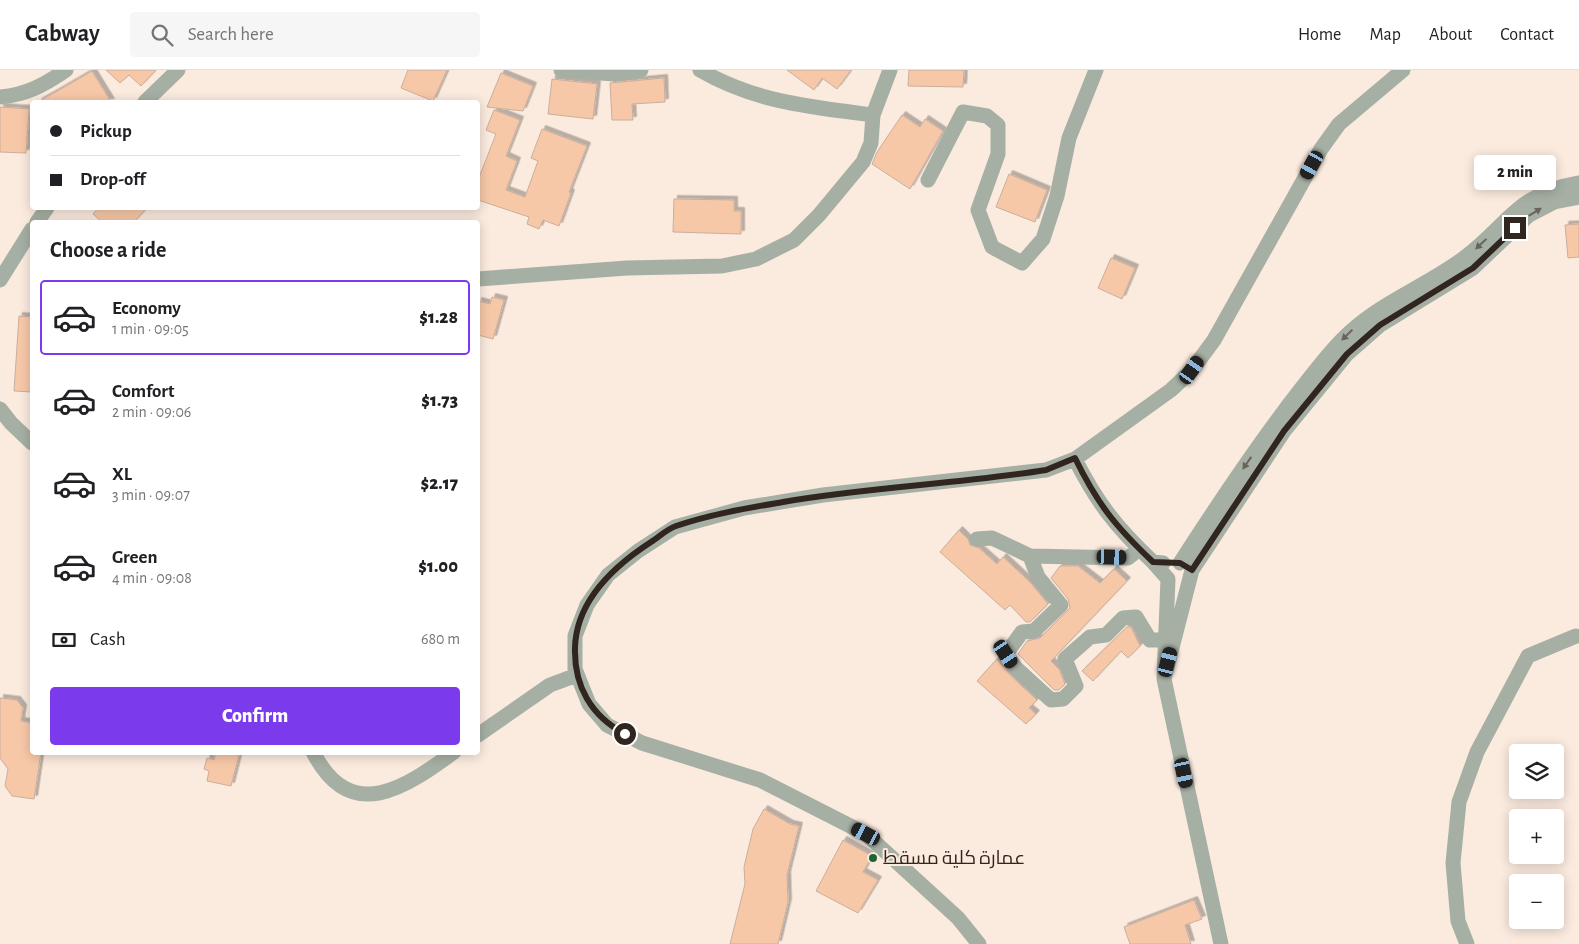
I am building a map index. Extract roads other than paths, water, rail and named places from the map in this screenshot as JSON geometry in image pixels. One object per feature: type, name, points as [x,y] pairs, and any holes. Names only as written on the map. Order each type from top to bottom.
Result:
[{"type":"street","points":[[0,97],[14,96],[40,88],[66,70]]},
{"type":"street","points":[[148,100],[178,70]]},
{"type":"street","points":[[561,70],[614,74],[641,70]]},
{"type":"street","points":[[700,70],[716,79],[762,98],[873,115]]},
{"type":"street","points":[[480,279],[627,268],[722,266],[756,259],[794,240],[847,183],[863,162],[871,143],[873,115],[890,70]]},
{"type":"street","points":[[928,180],[963,112],[987,116],[998,125],[998,154],[978,210],[992,247],[1022,263],[1044,239],[1057,196],[1069,138],[1096,70]]},
{"type":"street","points":[[979,944],[958,918],[866,834],[760,780],[642,744],[608,725],[589,704],[575,669],[575,636],[587,605],[608,575],[638,551],[675,527],[744,508],[823,495],[1046,470],[1075,458],[1171,390],[1192,370],[1214,340],[1321,149],[1339,124],[1403,70]]},
{"type":"street","points":[[1164,679],[1186,567],[1274,423],[1321,364],[1350,332],[1373,314],[1465,257],[1521,204],[1550,190],[1579,183]]},
{"type":"street","points":[[1186,567],[1284,431],[1359,341],[1380,325],[1473,268],[1529,215],[1554,202],[1579,197]]},
{"type":"street","points":[[0,280],[30,232]]},
{"type":"street","points":[[0,409],[11,424],[30,441]]},
{"type":"street","points":[[1075,458],[1092,494],[1106,514],[1168,579],[1164,640],[1164,679],[1221,944]]},
{"type":"street","points":[[977,539],[992,538],[1030,556],[1128,558],[1139,549]]},
{"type":"street","points":[[1030,556],[1038,577],[1061,605],[1034,631],[1022,632],[1006,654],[1016,668],[1051,700],[1063,698],[1076,686],[1065,659],[1090,637],[1106,635],[1123,618],[1136,617],[1150,640],[1164,640]]},
{"type":"street","points":[[1153,562],[1186,567]]},
{"type":"street","points":[[1467,944],[1458,921],[1453,863],[1460,802],[1477,752],[1528,656],[1576,636]]},
{"type":"street","points":[[480,735],[550,685],[577,675]]},
{"type":"street","points":[[315,755],[320,765],[345,788],[376,795],[395,790],[420,777],[450,755]]},
{"type":"place","name":"عمارة كلية مسقط","points":[[873,858]]}]
